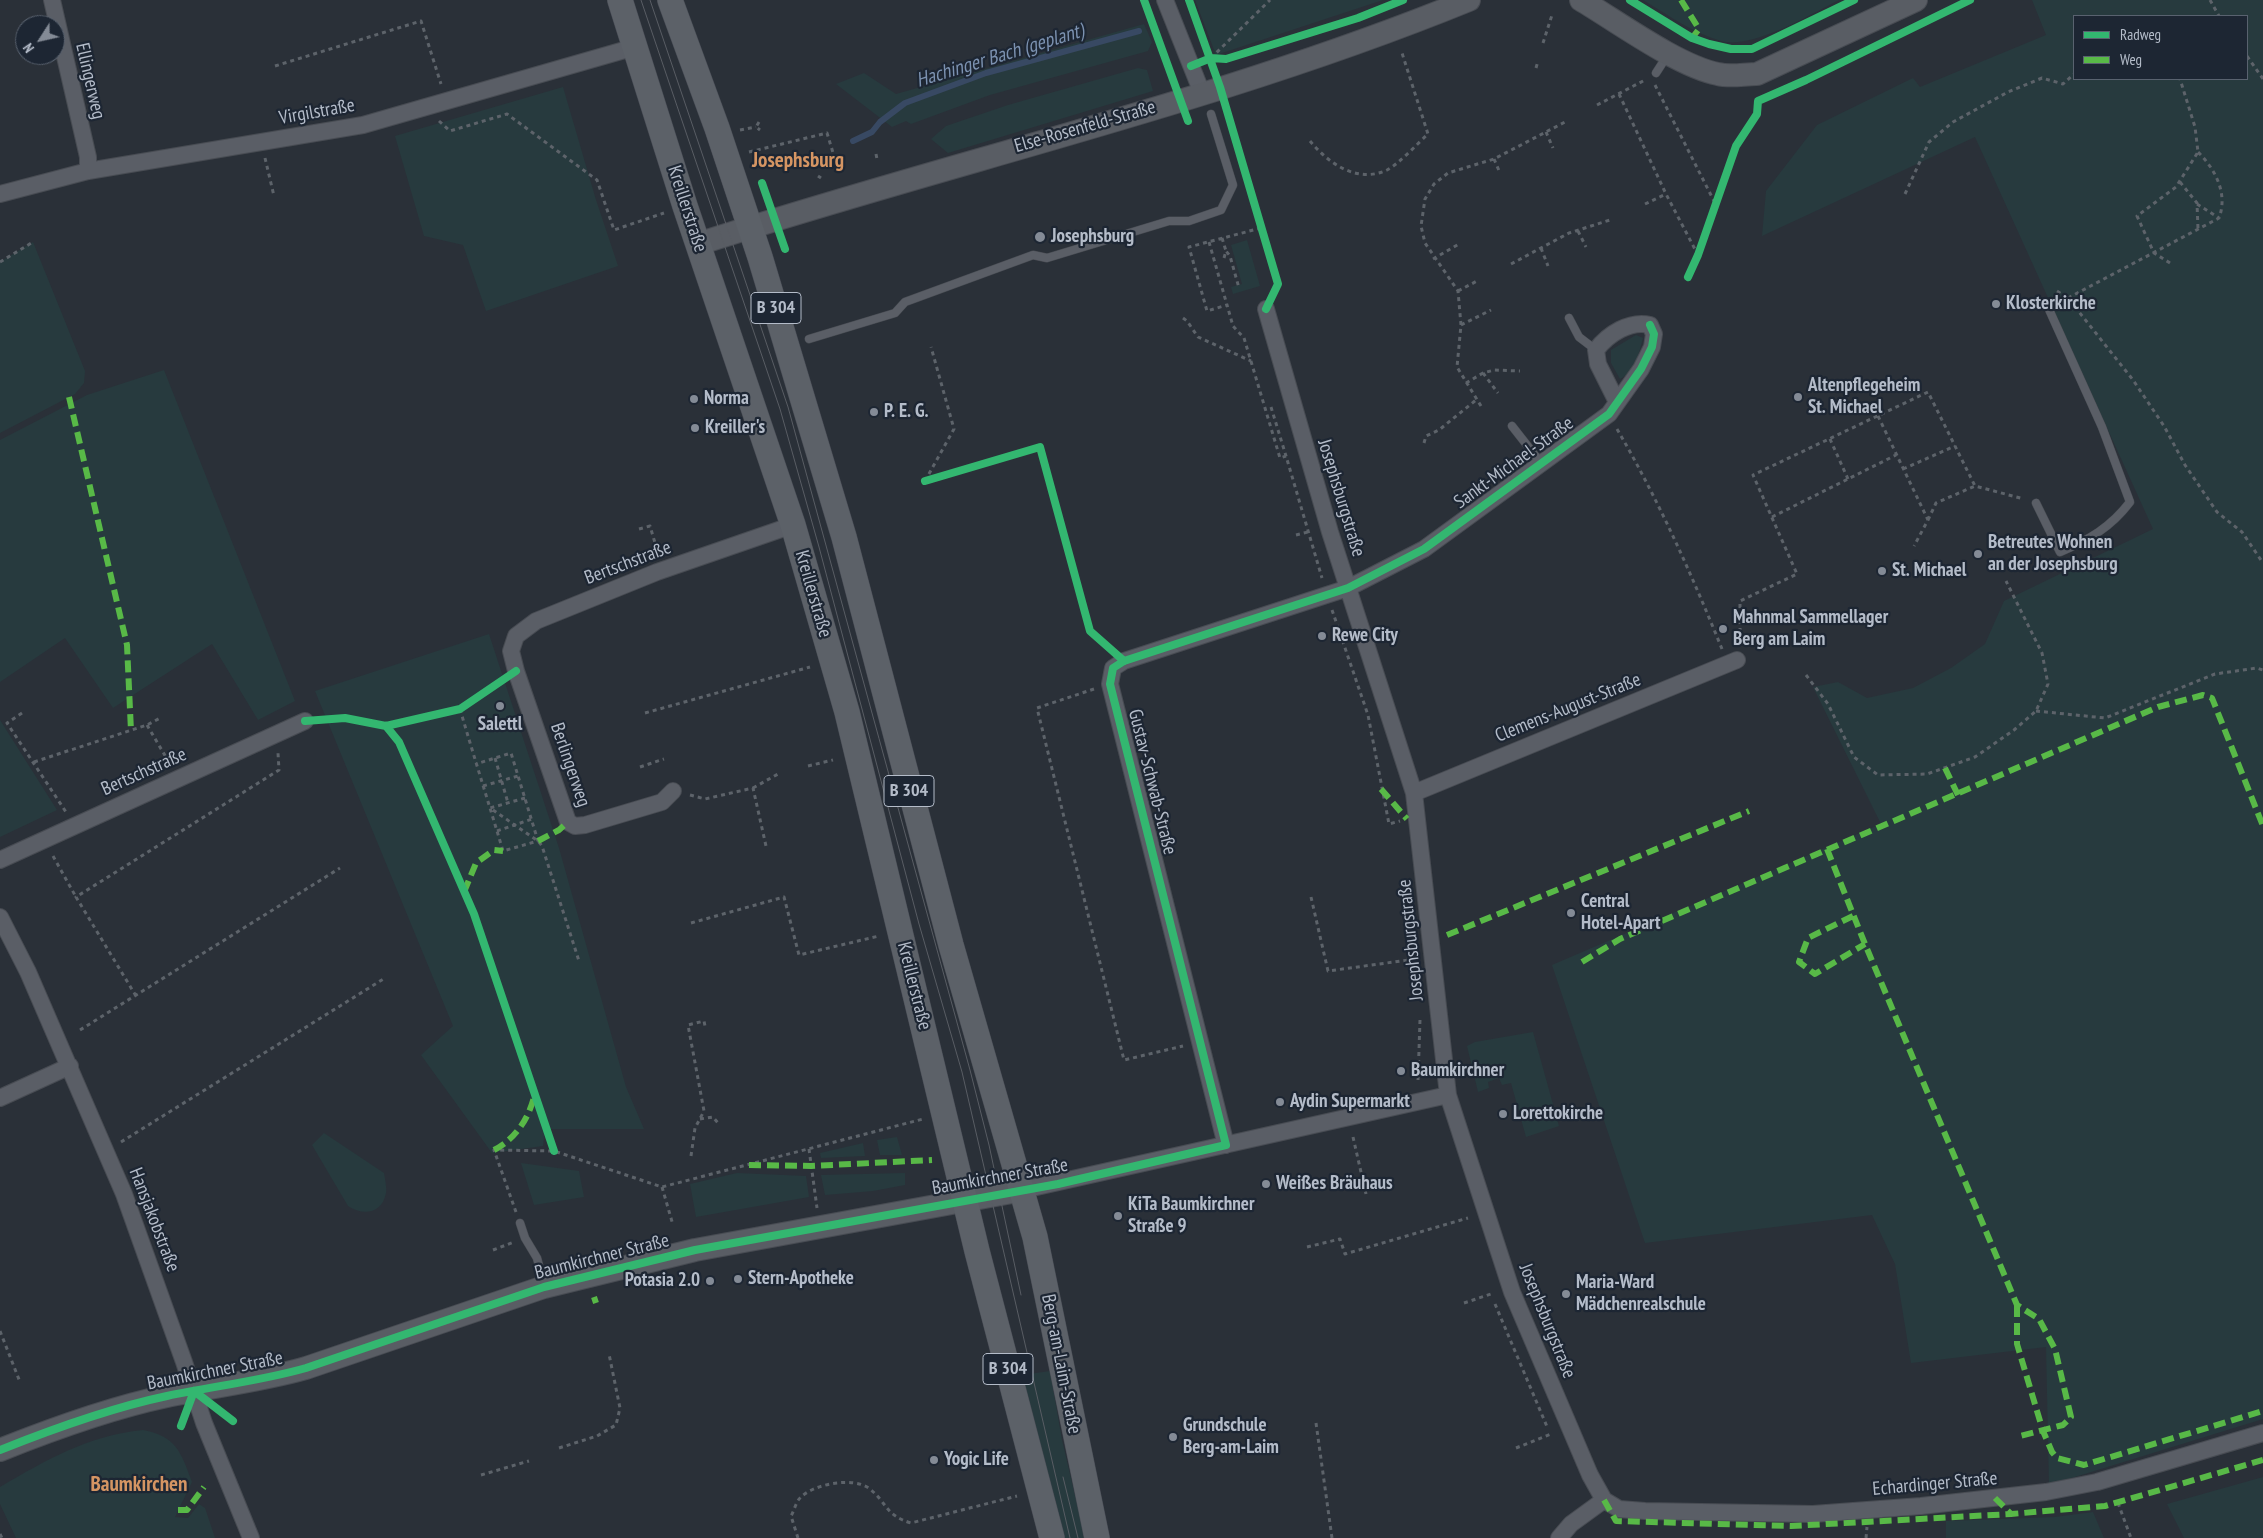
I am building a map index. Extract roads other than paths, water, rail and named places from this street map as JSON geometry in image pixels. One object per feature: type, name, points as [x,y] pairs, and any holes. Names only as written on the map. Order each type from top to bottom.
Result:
[{"type":"main road","name":"Kreillerstraße","points":[[620,0],[698,244],[793,525],[832,661],[929,1045],[965,1200]]},
{"type":"main road","name":"B 304","points":[[670,0],[717,128],[750,226],[844,537],[941,909],[1023,1190]]},
{"type":"main road","name":"Berg-am-Laim-Straße","points":[[1023,1190],[1036,1237],[1097,1538]]},
{"type":"main road","name":"B 304","points":[[965,1200],[1052,1538]]},
{"type":"street","name":"Ellingerweg","points":[[52,0],[88,157],[88,171]]},
{"type":"street","points":[[1165,0],[1202,93]]},
{"type":"street","name":"Else-Rosenfeld-Straße","points":[[698,244],[750,226],[1202,93],[1392,31],[1469,0]]},
{"type":"street","points":[[1581,0],[1669,52],[1704,70],[1720,75],[1757,74],[1916,0]]},
{"type":"street","name":"Virgilstraße","points":[[0,194],[88,171],[363,125],[636,47]]},
{"type":"street","name":"Josephsburgstraße","points":[[1266,309],[1348,588],[1414,793],[1448,1095],[1512,1292],[1590,1475],[1604,1500]]},
{"type":"street","name":"Sankt-Michael-Straße","points":[[1348,588],[1424,549],[1613,408],[1641,369],[1652,347],[1654,334],[1650,324],[1639,322],[1604,339],[1596,350]]},
{"type":"street","points":[[1596,350],[1598,364],[1613,408]]},
{"type":"street","name":"Bertschstraße","points":[[516,671],[511,651],[516,636],[536,621],[657,572],[793,525]]},
{"type":"street","name":"Gustav-Schwab-Straße","points":[[1226,1145],[1110,684],[1113,668],[1124,661],[1348,588]]},
{"type":"street","name":"Clemens-August-Straße","points":[[1414,793],[1732,662]]},
{"type":"street","name":"Berlingerweg","points":[[516,671],[568,822],[575,826],[585,825],[662,802],[673,790]]},
{"type":"street","name":"Bertschstraße","points":[[0,860],[305,721]]},
{"type":"street","name":"Hansjakobstraße","points":[[0,917],[28,972],[124,1194],[204,1423],[251,1538]]},
{"type":"street","points":[[0,1098],[70,1066]]},
{"type":"street","name":"Baumkirchner Straße","points":[[0,1450],[56,1428],[108,1411],[194,1391],[271,1378],[306,1368],[544,1287],[695,1250],[1023,1190],[1448,1095]]},
{"type":"street","name":"Echardinger Straße","points":[[1604,1500],[1620,1509],[1645,1511],[1813,1514],[1921,1506],[2046,1492],[2097,1482],[2263,1433]]},
{"type":"street","points":[[1559,1538],[1571,1524],[1604,1500]]},
{"type":"lane","points":[[1656,73],[1669,52]]},
{"type":"lane","points":[[809,339],[895,313],[905,302],[1033,255],[1047,258],[1169,221],[1189,221],[1221,210],[1233,185],[1211,114]]},
{"type":"lane","points":[[2036,503],[2060,552],[2090,540],[2117,519],[2130,502],[2102,427],[2047,305]]},
{"type":"lane","points":[[1569,318],[1580,337],[1596,350]]},
{"type":"lane","points":[[1512,426],[1541,463]]},
{"type":"lane","points":[[520,1223],[525,1238],[537,1258],[544,1287]]},
{"type":"waterway","name":"Hachinger Bach (geplant)","points":[[853,141],[872,132],[880,122],[905,103],[986,73],[1139,31]]},
{"type":"tram line","points":[[641,0],[780,409],[819,547],[919,924],[962,1072],[1070,1538]]},
{"type":"tram line","points":[[650,0],[788,407],[970,1070],[989,1145],[1021,1295]]},
{"type":"tram line","points":[[1063,1477],[1078,1538]]},
{"type":"place","name":"Josephsburg","points":[[1040,237]]},
{"type":"place","name":"Klosterkirche","points":[[1996,304]]},
{"type":"place","name":"Altenpflegeheim St. Michael","points":[[1798,397]]},
{"type":"place","name":"Norma","points":[[694,399]]},
{"type":"place","name":"P. E. G.","points":[[874,412]]},
{"type":"place","name":"Kreiller's","points":[[695,428]]},
{"type":"place","name":"Betreutes Wohnen an der Josephsburg","points":[[1978,554]]},
{"type":"place","name":"St. Michael","points":[[1882,571]]},
{"type":"place","name":"Mahnmal Sammellager Berg am Laim","points":[[1723,629]]},
{"type":"place","name":"Rewe City","points":[[1322,636]]},
{"type":"place","name":"Salettl","points":[[500,706]]},
{"type":"place","name":"Central Hotel-Apart","points":[[1571,913]]},
{"type":"place","name":"Baumkirchner","points":[[1401,1071]]},
{"type":"place","name":"Aydin Supermarkt","points":[[1280,1102]]},
{"type":"place","name":"Lorettokirche","points":[[1503,1114]]},
{"type":"place","name":"Weißes Bräuhaus","points":[[1266,1184]]},
{"type":"place","name":"KiTa Baumkirchner Straße 9","points":[[1118,1216]]},
{"type":"place","name":"Stern-Apotheke","points":[[738,1279]]},
{"type":"place","name":"Potasia 2.0","points":[[710,1281]]},
{"type":"place","name":"Maria-Ward Mädchenrealschule","points":[[1566,1294]]},
{"type":"place","name":"Grundschule Berg-am-Laim","points":[[1173,1437]]},
{"type":"place","name":"Yogic Life","points":[[934,1460]]},
{"type":"district","name":"Josephsburg","points":[[798,161]]},
{"type":"district","name":"Baumkirchen","points":[[139,1485]]}]
